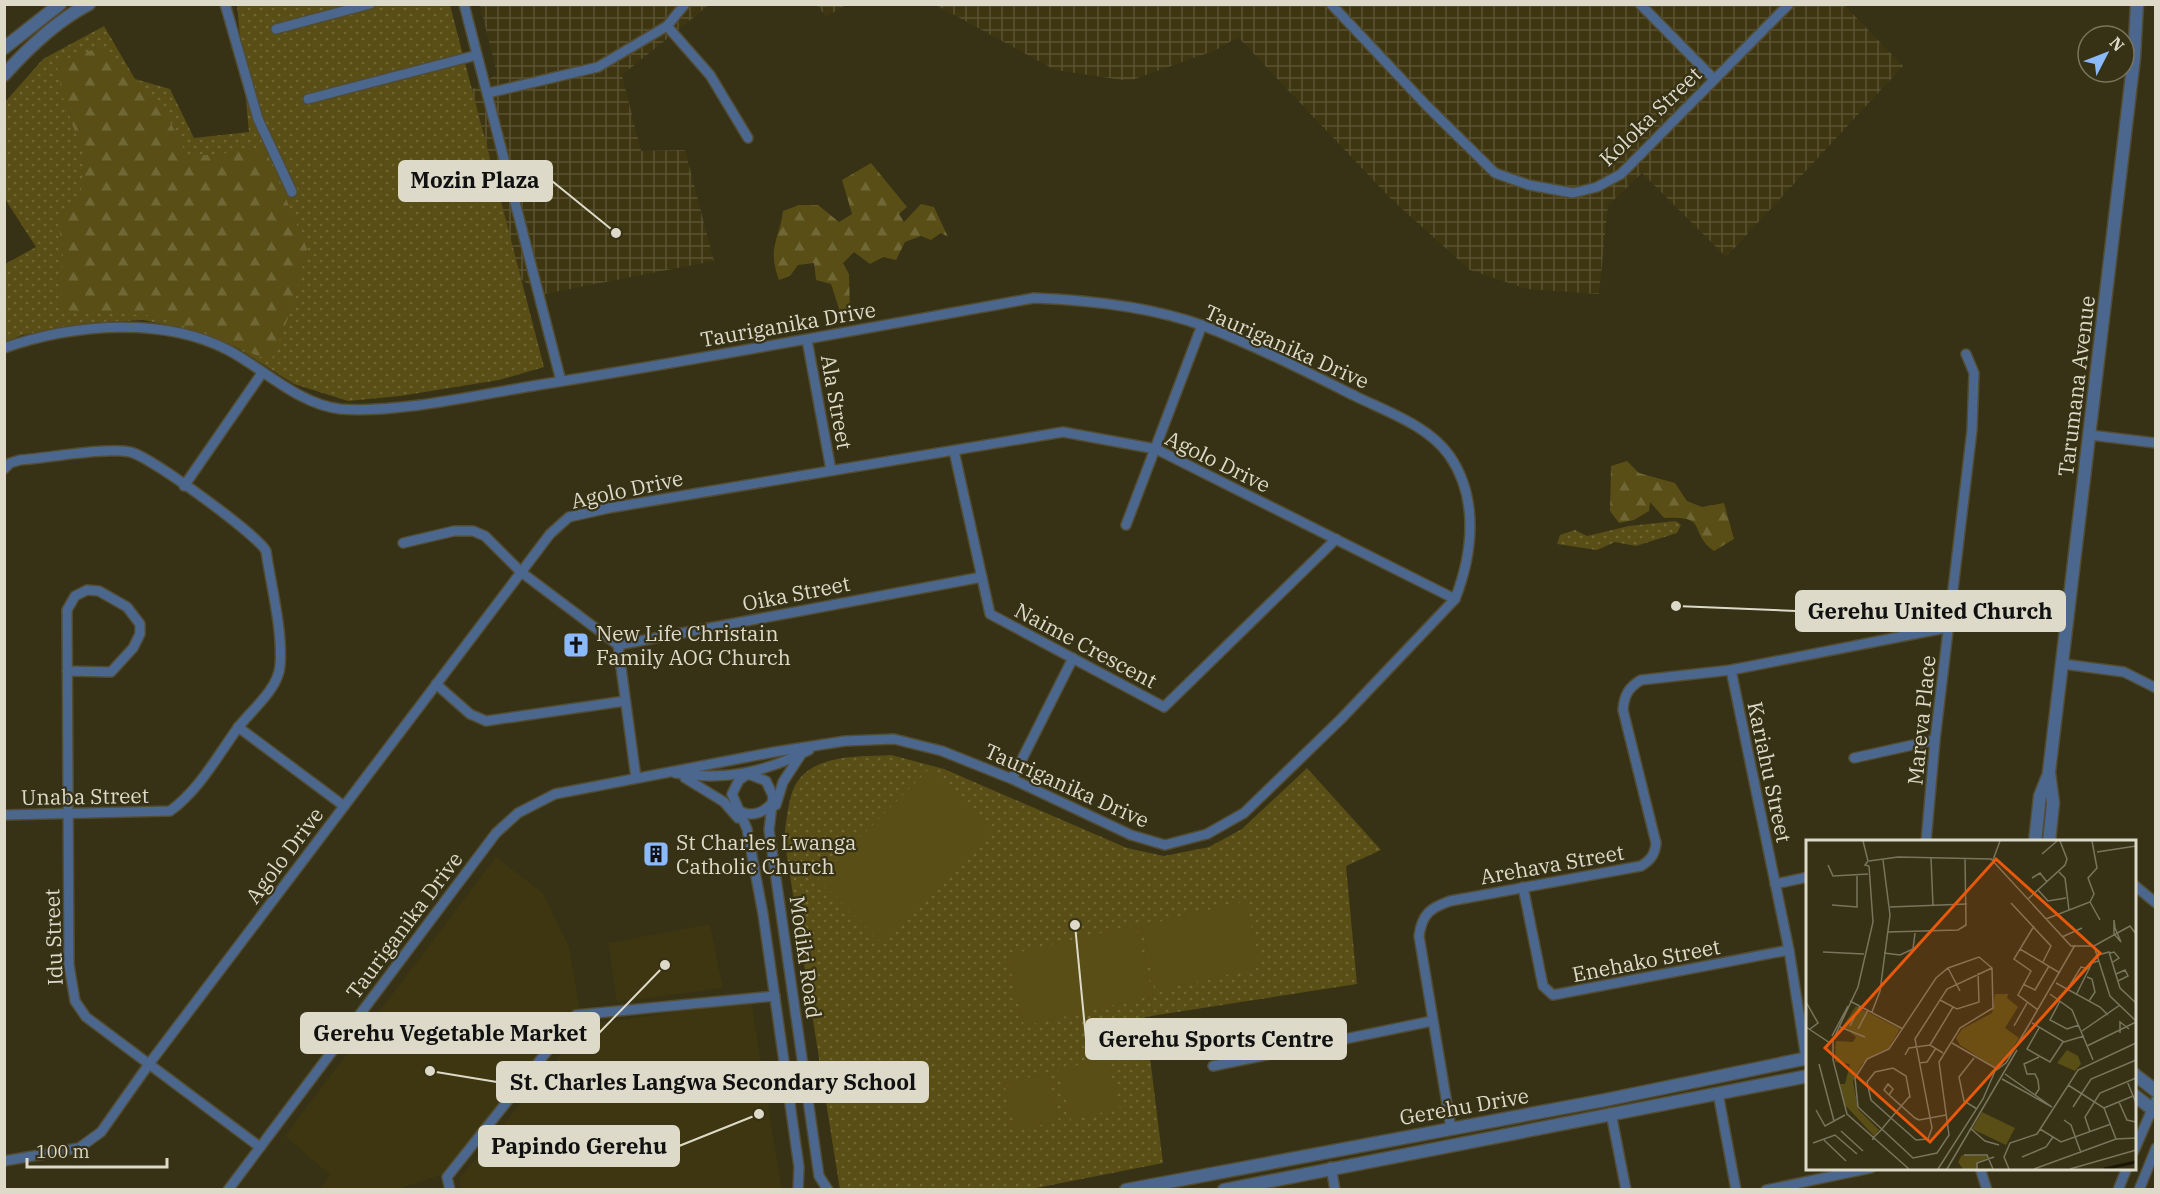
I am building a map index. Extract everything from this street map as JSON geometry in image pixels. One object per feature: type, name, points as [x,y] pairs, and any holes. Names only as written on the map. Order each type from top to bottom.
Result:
[{"type":"street","points":[[4,48],[60,4]]},
{"type":"street","points":[[4,75],[26,50],[67,17],[89,4]]},
{"type":"street","points":[[225,4],[258,119],[292,192]]},
{"type":"street","points":[[276,29],[370,4]]},
{"type":"street","points":[[464,4],[561,381]]},
{"type":"street","points":[[488,93],[598,67],[667,26],[685,4]]},
{"type":"street","name":"Koloka Street","points":[[1331,4],[1426,105],[1495,173],[1529,185],[1573,193],[1605,183],[1621,174],[1789,4]]},
{"type":"street","points":[[1640,4],[1714,79]]},
{"type":"street","name":"Tarumana Avenue","points":[[2035,840],[2040,796],[2049,772],[2063,664],[2134,58],[2137,4]]},
{"type":"street","points":[[667,26],[710,75],[748,138]]},
{"type":"street","points":[[308,99],[477,55]]},
{"type":"street","name":"Tauriganika Drive","points":[[4,348],[61,334],[95,329],[138,328],[193,337],[228,350],[262,373],[315,401],[338,408],[357,409],[413,405],[561,381],[807,340],[1034,298],[1116,304],[1202,325],[1297,367],[1423,430],[1448,454],[1467,497],[1471,523],[1462,579],[1455,599],[1341,719],[1244,813],[1207,834],[1165,845],[1131,835],[1012,779],[942,751],[894,739],[845,741],[636,778],[555,794],[518,813],[496,833],[228,1190]]},
{"type":"street","points":[[1126,525],[1202,325]]},
{"type":"street","name":"Ala Street","points":[[807,340],[831,471]]},
{"type":"street","name":"Mareva Place","points":[[1926,840],[1935,740],[1958,567],[1972,430],[1974,373],[1966,354]]},
{"type":"street","points":[[184,486],[262,373]]},
{"type":"street","name":"Agolo Drive","points":[[4,1161],[79,1148],[101,1132],[148,1064],[521,572],[550,534],[569,517],[1063,432],[1156,449],[1455,599]]},
{"type":"street","points":[[2090,435],[2156,443]]},
{"type":"street","points":[[4,468],[20,460],[122,451],[140,456],[255,537],[266,551],[280,668],[269,691],[238,727],[344,806]]},
{"type":"street","name":"Naime Crescent","points":[[954,451],[990,614],[1164,707],[1335,539]]},
{"type":"street","points":[[403,543],[466,529],[485,537],[521,572],[618,645],[636,778]]},
{"type":"street","name":"Oika Street","points":[[618,645],[982,577]]},
{"type":"street","points":[[87,590],[99,591],[127,607],[140,624],[140,634],[122,662],[111,672],[67,670],[67,610],[75,596],[87,590]]},
{"type":"street","name":"Arehava Street","points":[[1451,1128],[1432,1021],[1419,936],[1420,926],[1427,911],[1450,901],[1641,866],[1653,857],[1656,843],[1623,710],[1627,692],[1641,680],[1731,670],[1950,627]]},
{"type":"street","points":[[1012,779],[1073,658]]},
{"type":"street","points":[[2063,664],[2124,672],[2156,688]]},
{"type":"street","name":"Idu Street","points":[[67,670],[69,965],[75,1001],[86,1017],[260,1147]]},
{"type":"street","name":"Kariahu Street","points":[[1731,670],[1789,950],[1806,1052]]},
{"type":"street","points":[[436,684],[470,714],[486,721],[625,701]]},
{"type":"street","name":"Unaba Street","points":[[4,815],[165,813],[183,801],[238,727]]},
{"type":"street","points":[[1854,758],[1935,740]]},
{"type":"street","points":[[772,815],[783,782],[799,757],[818,746]]},
{"type":"street","name":"Tauriganika Drive","points":[[669,773],[708,778],[748,774],[784,763],[818,746]]},
{"type":"street","name":"Tarumana Avenue","points":[[2049,772],[2053,803],[2049,840]]},
{"type":"street","points":[[669,773],[688,780],[724,802],[747,830]]},
{"type":"street","points":[[748,774],[739,780],[732,794],[736,809],[744,814],[756,814],[766,811],[772,802]]},
{"type":"street","name":"Modiki Road","points":[[748,774],[766,781],[773,796],[769,830],[819,1176],[828,1190]]},
{"type":"street","name":"Modiki Road","points":[[736,809],[747,830],[775,996],[799,1167],[798,1190]]},
{"type":"street","points":[[1775,884],[1806,877]]},
{"type":"street","name":"Enehako Street","points":[[1523,887],[1543,986],[1553,995],[1789,950]]},
{"type":"street","points":[[2136,887],[2156,903]]},
{"type":"street","points":[[450,1190],[447,1177],[576,1015],[775,996]]},
{"type":"street","points":[[1213,1066],[1432,1021]]},
{"type":"street","name":"Gerehu Drive","points":[[1126,1190],[1605,1100],[1806,1058]]},
{"type":"street","name":"Gerehu Drive","points":[[1224,1190],[1331,1167],[1806,1076]]},
{"type":"street","points":[[2136,1076],[2156,1091]]},
{"type":"street","points":[[1718,1093],[1736,1190]]},
{"type":"street","points":[[2136,1096],[2154,1107],[2136,1147]]},
{"type":"street","points":[[1611,1113],[1626,1190]]},
{"type":"street","points":[[2139,1190],[2156,1148]]},
{"type":"street","points":[[1331,1167],[1335,1190]]},
{"type":"street","points":[[1766,1190],[1861,1170]]},
{"type":"street","points":[[1981,1170],[1987,1190]]},
{"type":"street","points":[[2118,1190],[2126,1170]]},
{"type":"shaded area","points":[[480,5],[709,5],[622,75],[641,151],[685,150],[714,261],[544,294],[517,277],[471,90],[497,74]]},
{"type":"shaded area","points":[[817,5],[846,5],[826,17]]},
{"type":"shaded area","points":[[936,5],[1844,5],[1903,66],[1726,257],[1642,173],[1608,205],[1599,294],[1527,289],[1470,270],[1391,199],[1238,37],[1216,50],[1129,81],[1055,70]]},
{"type":"shaded area","points":[[496,857],[543,893],[569,947],[579,1006],[441,1175],[403,1187],[403,1189],[320,1189],[330,1175],[285,1136]]},
{"type":"shaded area","points":[[710,924],[723,988],[617,1002],[608,943]]},
{"type":"shaded area","points":[[751,1001],[782,1189],[461,1190],[459,1179],[585,1025]]},
{"type":"green space","points":[[237,5],[450,5],[544,367],[499,380],[400,396],[348,401],[294,384],[219,336],[143,320],[88,323],[22,335],[5,342],[5,264],[36,247],[5,199],[5,102],[43,59],[104,26],[135,79],[170,89],[194,138],[249,132]]},
{"type":"green space","points":[[101,47],[160,102],[188,157],[265,149],[307,249],[292,308],[271,361],[158,316],[61,310],[63,249],[57,218],[80,197],[85,158],[64,102],[56,62]]},
{"type":"green space","points":[[871,163],[907,207],[899,214],[904,222],[921,204],[934,207],[948,237],[941,233],[931,240],[921,236],[905,242],[896,260],[883,257],[870,264],[854,252],[843,263],[849,274],[850,311],[842,318],[831,284],[816,280],[814,263],[798,265],[790,276],[779,280],[774,260],[775,244],[783,211],[799,205],[818,205],[839,222],[852,214],[842,180]]},
{"type":"green space","points":[[1627,461],[1639,473],[1675,483],[1687,501],[1702,507],[1724,503],[1734,539],[1714,551],[1706,544],[1693,522],[1687,519],[1664,518],[1650,502],[1649,511],[1634,520],[1619,523],[1610,511],[1611,466]]},
{"type":"green space","points":[[1676,521],[1681,525],[1677,533],[1636,546],[1615,542],[1597,550],[1557,544],[1560,535],[1575,530],[1587,536],[1629,526]]},
{"type":"green space","points":[[891,755],[944,769],[1127,848],[1164,856],[1209,847],[1242,829],[1307,768],[1381,850],[1346,866],[1357,984],[1145,1017],[1163,1163],[1031,1189],[840,1190],[784,838],[791,796],[797,782],[807,772],[832,760]]},
{"type":"green space","points":[[931,767],[995,832],[882,943],[818,879]]},
{"type":"green space","points":[[1245,901],[1261,967],[1156,991],[1141,926]]},
{"type":"green space","points":[[1136,925],[1153,996],[1024,1026],[1007,955]]},
{"type":"green space","points":[[1107,1058],[1120,1108],[1071,1120],[1058,1070]]},
{"type":"green space","points":[[1048,1073],[1059,1121],[1015,1131],[1004,1083]]},
{"type":"place","name":"Mozin Plaza","points":[[616,233]]},
{"type":"place","name":"Gerehu United Church","points":[[1676,606]]},
{"type":"place","name":"New Life Christain Family AOG Church","points":[[576,645]]},
{"type":"place","name":"St Charles Lwanga Catholic Church","points":[[656,854]]},
{"type":"place","name":"Gerehu Sports Centre","points":[[1075,925]]},
{"type":"place","name":"Gerehu Vegetable Market","points":[[665,965]]},
{"type":"place","name":"St. Charles Langwa Secondary School","points":[[430,1071]]},
{"type":"place","name":"Papindo Gerehu","points":[[759,1114]]}]
